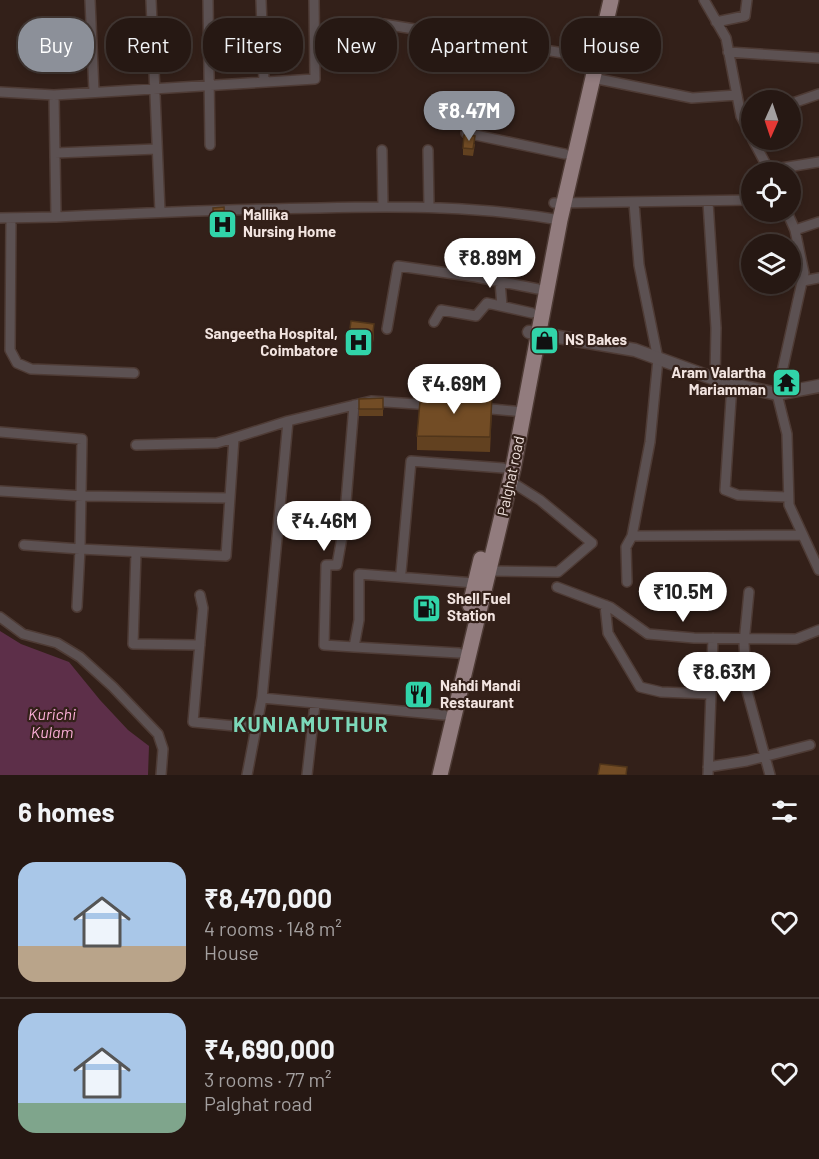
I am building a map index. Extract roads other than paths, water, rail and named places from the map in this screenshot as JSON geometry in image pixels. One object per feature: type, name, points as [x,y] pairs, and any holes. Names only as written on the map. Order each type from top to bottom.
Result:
[{"type":"main road","name":"Palghat road","points":[[598,18],[602,0]]},
{"type":"main road","name":"Palghat road","points":[[533,333],[532,314],[611,0]]},
{"type":"main road","name":"Palghat road","points":[[440,775],[489,571],[557,211],[565,154],[584,72]]},
{"type":"main road","name":"Palghat road","points":[[432,775],[476,583],[507,475]]},
{"type":"street","points":[[90,0],[94,92]]},
{"type":"street","points":[[151,0],[160,212]]},
{"type":"street","points":[[208,0],[210,145]]},
{"type":"street","points":[[261,0],[264,82]]},
{"type":"street","points":[[0,92],[54,95],[315,79],[314,0]]},
{"type":"street","points":[[704,0],[726,38],[741,116]]},
{"type":"street","points":[[716,22],[745,16],[747,0]]},
{"type":"street","points":[[397,26],[561,53]]},
{"type":"street","points":[[728,52],[819,58]]},
{"type":"street","points":[[593,78],[692,98],[737,95]]},
{"type":"street","points":[[801,100],[819,94]]},
{"type":"street","points":[[54,95],[56,217]]},
{"type":"street","points":[[466,133],[565,154]]},
{"type":"street","points":[[55,153],[157,149]]},
{"type":"street","points":[[382,150],[383,207]]},
{"type":"street","points":[[428,150],[429,207]]},
{"type":"street","points":[[801,165],[819,162]]},
{"type":"street","points":[[0,218],[383,207],[557,211],[634,203],[741,200]]},
{"type":"street","points":[[708,202],[716,328],[715,379]]},
{"type":"street","points":[[627,582],[626,547],[632,536],[650,442],[658,359],[639,265],[634,203]]},
{"type":"street","points":[[10,218],[10,350],[17,363],[31,369],[134,373]]},
{"type":"street","points":[[791,222],[804,273],[777,394],[787,434],[789,505],[819,570]]},
{"type":"street","points":[[795,230],[819,222]]},
{"type":"street","points":[[387,329],[398,266],[538,289]]},
{"type":"street","points":[[803,281],[819,278]]},
{"type":"street","points":[[500,282],[502,306]]},
{"type":"street","points":[[434,322],[441,310],[471,316],[478,315],[487,303],[532,314]]},
{"type":"street","points":[[533,333],[634,350],[715,379],[777,394],[819,386]]},
{"type":"street","points":[[732,384],[725,490],[738,495],[788,496]]},
{"type":"street","points":[[136,445],[217,443],[288,421],[371,401],[444,406]]},
{"type":"street","points":[[354,405],[344,526],[337,565],[326,565],[324,645],[459,653]]},
{"type":"street","points":[[468,408],[520,411]]},
{"type":"street","points":[[247,775],[262,698],[288,421]]},
{"type":"street","points":[[0,432],[82,439],[83,496],[76,607]]},
{"type":"street","points":[[24,544],[226,556],[234,438]]},
{"type":"street","points":[[400,572],[411,461],[507,475],[592,543],[558,572],[489,571]]},
{"type":"street","points":[[0,491],[83,496],[230,498]]},
{"type":"street","points":[[632,536],[803,536]]},
{"type":"street","points":[[136,552],[133,644],[200,645]]},
{"type":"street","points":[[354,647],[359,620],[359,574],[476,583]]},
{"type":"street","points":[[558,587],[605,605],[648,634],[713,638],[796,639],[819,630]]},
{"type":"street","points":[[749,592],[745,638],[747,691],[771,775]]},
{"type":"street","points":[[200,595],[202,608],[200,645],[193,722],[256,728]]},
{"type":"street","points":[[605,605],[609,633],[640,687],[661,692],[710,694]]},
{"type":"street","points":[[0,617],[24,634],[57,643],[80,657],[113,687],[158,734],[163,749],[161,775]]},
{"type":"street","points":[[713,638],[708,771],[810,745]]},
{"type":"street","points":[[262,698],[444,715]]},
{"type":"street","points":[[307,775],[315,704]]},
{"type":"water","name":"Kurichi Kulam","points":[[0,631],[21,644],[69,662],[128,730],[149,746],[148,775],[0,775]]},
{"type":"place","name":"Mallika Nursing Home","points":[[222,224]]},
{"type":"place","name":"NS Bakes","points":[[544,340]]},
{"type":"place","name":"Sangeetha Hospital, Coimbatore","points":[[359,343]]},
{"type":"place","name":"Aram Valartha Mariamman","points":[[787,382]]},
{"type":"place","name":"Shell Fuel Station","points":[[426,608]]},
{"type":"place","name":"Nahdi Mandi Restaurant","points":[[419,695]]},
{"type":"district","name":"KUNIAMUTHUR","points":[[311,725]]}]
